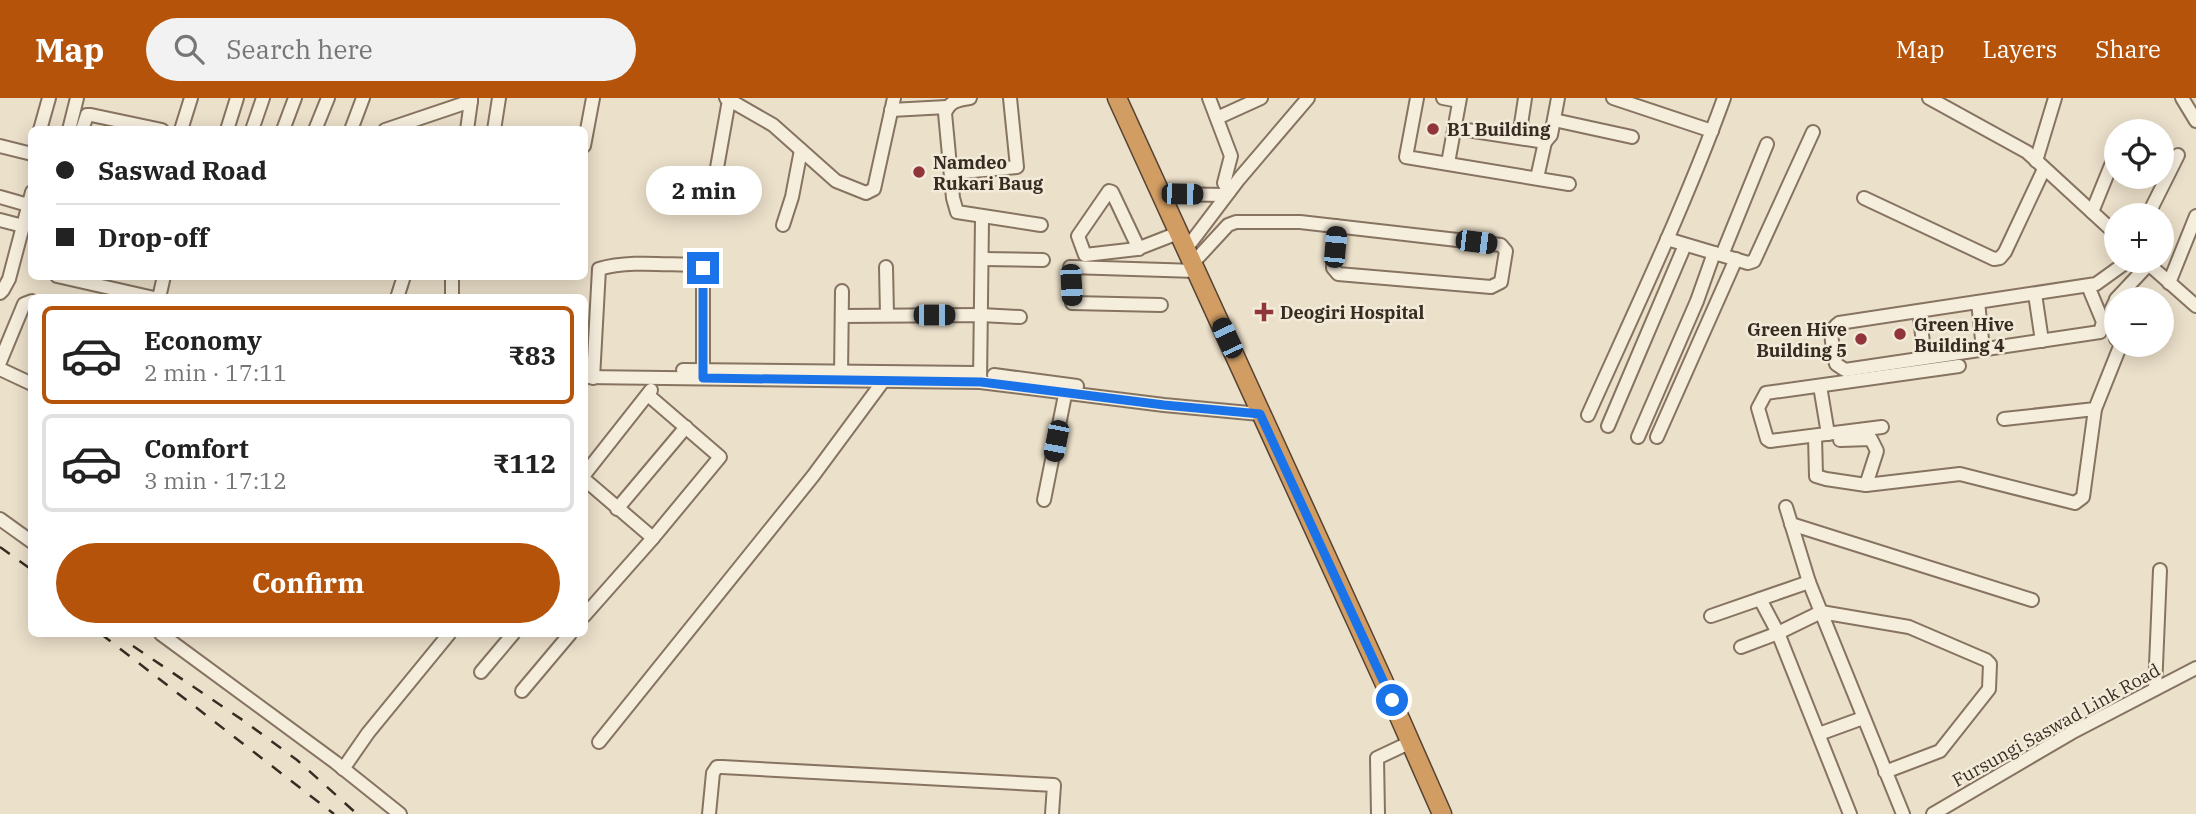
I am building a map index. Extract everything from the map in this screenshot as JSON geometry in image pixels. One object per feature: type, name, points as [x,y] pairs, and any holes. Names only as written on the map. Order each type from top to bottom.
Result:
[{"type":"highway","points":[[1117,98],[1442,814]]},
{"type":"street","points":[[41,126],[49,98]]},
{"type":"street","points":[[70,126],[77,98]]},
{"type":"street","points":[[182,126],[191,98]]},
{"type":"street","points":[[228,126],[237,98]]},
{"type":"street","points":[[253,126],[263,98]]},
{"type":"street","points":[[284,126],[295,98]]},
{"type":"street","points":[[317,126],[328,98]]},
{"type":"street","points":[[352,126],[363,98]]},
{"type":"street","points":[[496,126],[499,98]]},
{"type":"street","points":[[588,126],[593,98]]},
{"type":"street","points":[[970,98],[957,100],[947,107],[945,113],[957,212],[1041,225]]},
{"type":"street","points":[[951,173],[1017,167],[1010,98]]},
{"type":"street","points":[[1209,98],[1231,156],[1224,183],[1228,193]]},
{"type":"street","points":[[1217,118],[1261,98]]},
{"type":"street","points":[[1188,254],[1228,193],[1308,98]]},
{"type":"street","points":[[1417,98],[1406,156],[1569,184]]},
{"type":"street","points":[[1443,98],[1460,99],[1448,163]]},
{"type":"street","points":[[1519,138],[1525,98]]},
{"type":"street","points":[[1537,178],[1545,142],[1551,135],[1558,98]]},
{"type":"street","points":[[1613,98],[1712,131]]},
{"type":"street","points":[[1588,415],[1667,239],[1724,98]]},
{"type":"street","points":[[1929,98],[2027,152],[2104,223]]},
{"type":"street","points":[[1864,198],[1994,259],[2000,257],[2005,252],[2040,165],[2055,98]]},
{"type":"street","points":[[2182,98],[2196,121]]},
{"type":"street","points":[[396,126],[471,99],[468,126]]},
{"type":"street","points":[[712,196],[727,99],[773,125],[836,181],[866,193],[874,189],[893,104],[947,107]]},
{"type":"street","points":[[83,126],[87,116],[91,115],[143,126]]},
{"type":"street","points":[[1554,120],[1632,137]]},
{"type":"street","points":[[1454,128],[1545,142]]},
{"type":"street","points":[[1667,239],[1748,263],[1754,261],[1813,132]]},
{"type":"street","points":[[1638,437],[1768,144]]},
{"type":"street","points":[[0,146],[28,154]]},
{"type":"street","points":[[783,225],[802,150]]},
{"type":"street","points":[[0,155],[28,161]]},
{"type":"street","points":[[2154,203],[2178,155]]},
{"type":"street","points":[[2092,212],[2104,182]]},
{"type":"street","points":[[1139,248],[1112,192],[1109,191],[1078,236],[1084,253],[1087,255],[1139,248],[1188,254]]},
{"type":"street","points":[[1161,194],[1228,193]]},
{"type":"street","points":[[0,197],[28,198]]},
{"type":"street","points":[[0,293],[9,279],[28,206]]},
{"type":"street","points":[[2169,283],[2196,216]]},
{"type":"street","points":[[981,378],[982,219]]},
{"type":"street","points":[[0,220],[23,226]]},
{"type":"street","points":[[1161,305],[1072,303],[1070,267],[1188,254],[1236,222],[1300,222],[1337,226],[1501,245],[1506,251],[1500,282],[1491,287],[1338,274],[1333,268],[1337,226]]},
{"type":"street","points":[[1608,426],[1685,245]]},
{"type":"street","points":[[982,259],[1042,261]]},
{"type":"street","points":[[1657,437],[1737,259]]},
{"type":"street","points":[[703,374],[703,268],[698,265],[633,265],[598,269],[589,374],[981,378],[1258,410]]},
{"type":"street","points":[[886,267],[887,316]]},
{"type":"street","points":[[2088,286],[2103,322],[2100,332],[1844,370],[1836,364],[1831,332],[1839,323],[2088,286],[2096,284],[2111,273]]},
{"type":"street","points":[[2127,287],[2138,273]]},
{"type":"street","points":[[2159,273],[2196,306]]},
{"type":"street","points":[[96,281],[143,294]]},
{"type":"street","points":[[841,375],[842,291]]},
{"type":"street","points":[[2035,294],[2042,341]]},
{"type":"street","points":[[0,362],[24,304],[28,302]]},
{"type":"street","points":[[1978,302],[1983,349]]},
{"type":"street","points":[[1919,311],[1925,358]]},
{"type":"street","points":[[842,316],[1020,317]]},
{"type":"street","points":[[1820,386],[1820,437],[1816,475],[1826,480],[1866,485],[1960,474],[2075,503],[2083,496],[2095,409],[2113,357]]},
{"type":"street","points":[[1882,427],[1820,437],[1770,441],[1767,439],[1758,408],[1766,393],[1959,366]]},
{"type":"street","points":[[0,369],[28,382]]},
{"type":"street","points":[[588,472],[648,395],[660,374]]},
{"type":"street","points":[[599,741],[813,476],[886,376]]},
{"type":"street","points":[[1044,500],[1066,389]]},
{"type":"street","points":[[588,612],[720,457],[648,395]]},
{"type":"street","points":[[2004,419],[2095,409]]},
{"type":"street","points":[[617,509],[686,427]]},
{"type":"street","points":[[1820,437],[1871,439],[1877,451],[1866,485]]},
{"type":"street","points":[[588,481],[653,538]]},
{"type":"street","points":[[1786,508],[1809,582],[1903,814]]},
{"type":"street","points":[[0,519],[28,539]]},
{"type":"street","points":[[1791,524],[2032,600]]},
{"type":"street","points":[[2155,689],[2160,570]]},
{"type":"street","points":[[1711,616],[1809,582]]},
{"type":"street","points":[[1760,599],[1778,633],[1850,814]]},
{"type":"street","points":[[1741,648],[1821,612],[1898,625],[1922,632],[1986,660],[1990,664],[1989,689],[1940,751],[1885,772]]},
{"type":"street","points":[[165,637],[343,768],[400,814]]},
{"type":"street","points":[[343,768],[447,637]]},
{"type":"street","points":[[481,672],[510,637]]},
{"type":"street","points":[[522,691],[567,637]]},
{"type":"street","name":"Fursungi Saswad Link Road","points":[[1933,814],[2071,733],[2196,668]]},
{"type":"street","points":[[1819,734],[1863,718]]},
{"type":"street","points":[[1378,814],[1377,758],[1410,742]]},
{"type":"street","points":[[709,814],[713,773],[717,767],[1054,785],[1052,814]]},
{"type":"railway","points":[[0,547],[28,567]]},
{"type":"railway","points":[[105,637],[334,814]]},
{"type":"railway","points":[[133,646],[297,760],[357,814]]},
{"type":"place","name":"B1 Building","points":[[1433,129]]},
{"type":"place","name":"Namdeo Rukari Baug","points":[[919,172]]},
{"type":"place","name":"Deogiri Hospital","points":[[1264,312]]},
{"type":"place","name":"Green Hive Building 4","points":[[1900,334]]},
{"type":"place","name":"Green Hive Building 5","points":[[1861,339]]},
{"type":"route","points":[[703,268],[703,378],[981,382],[1260,414],[1392,700]]}]
